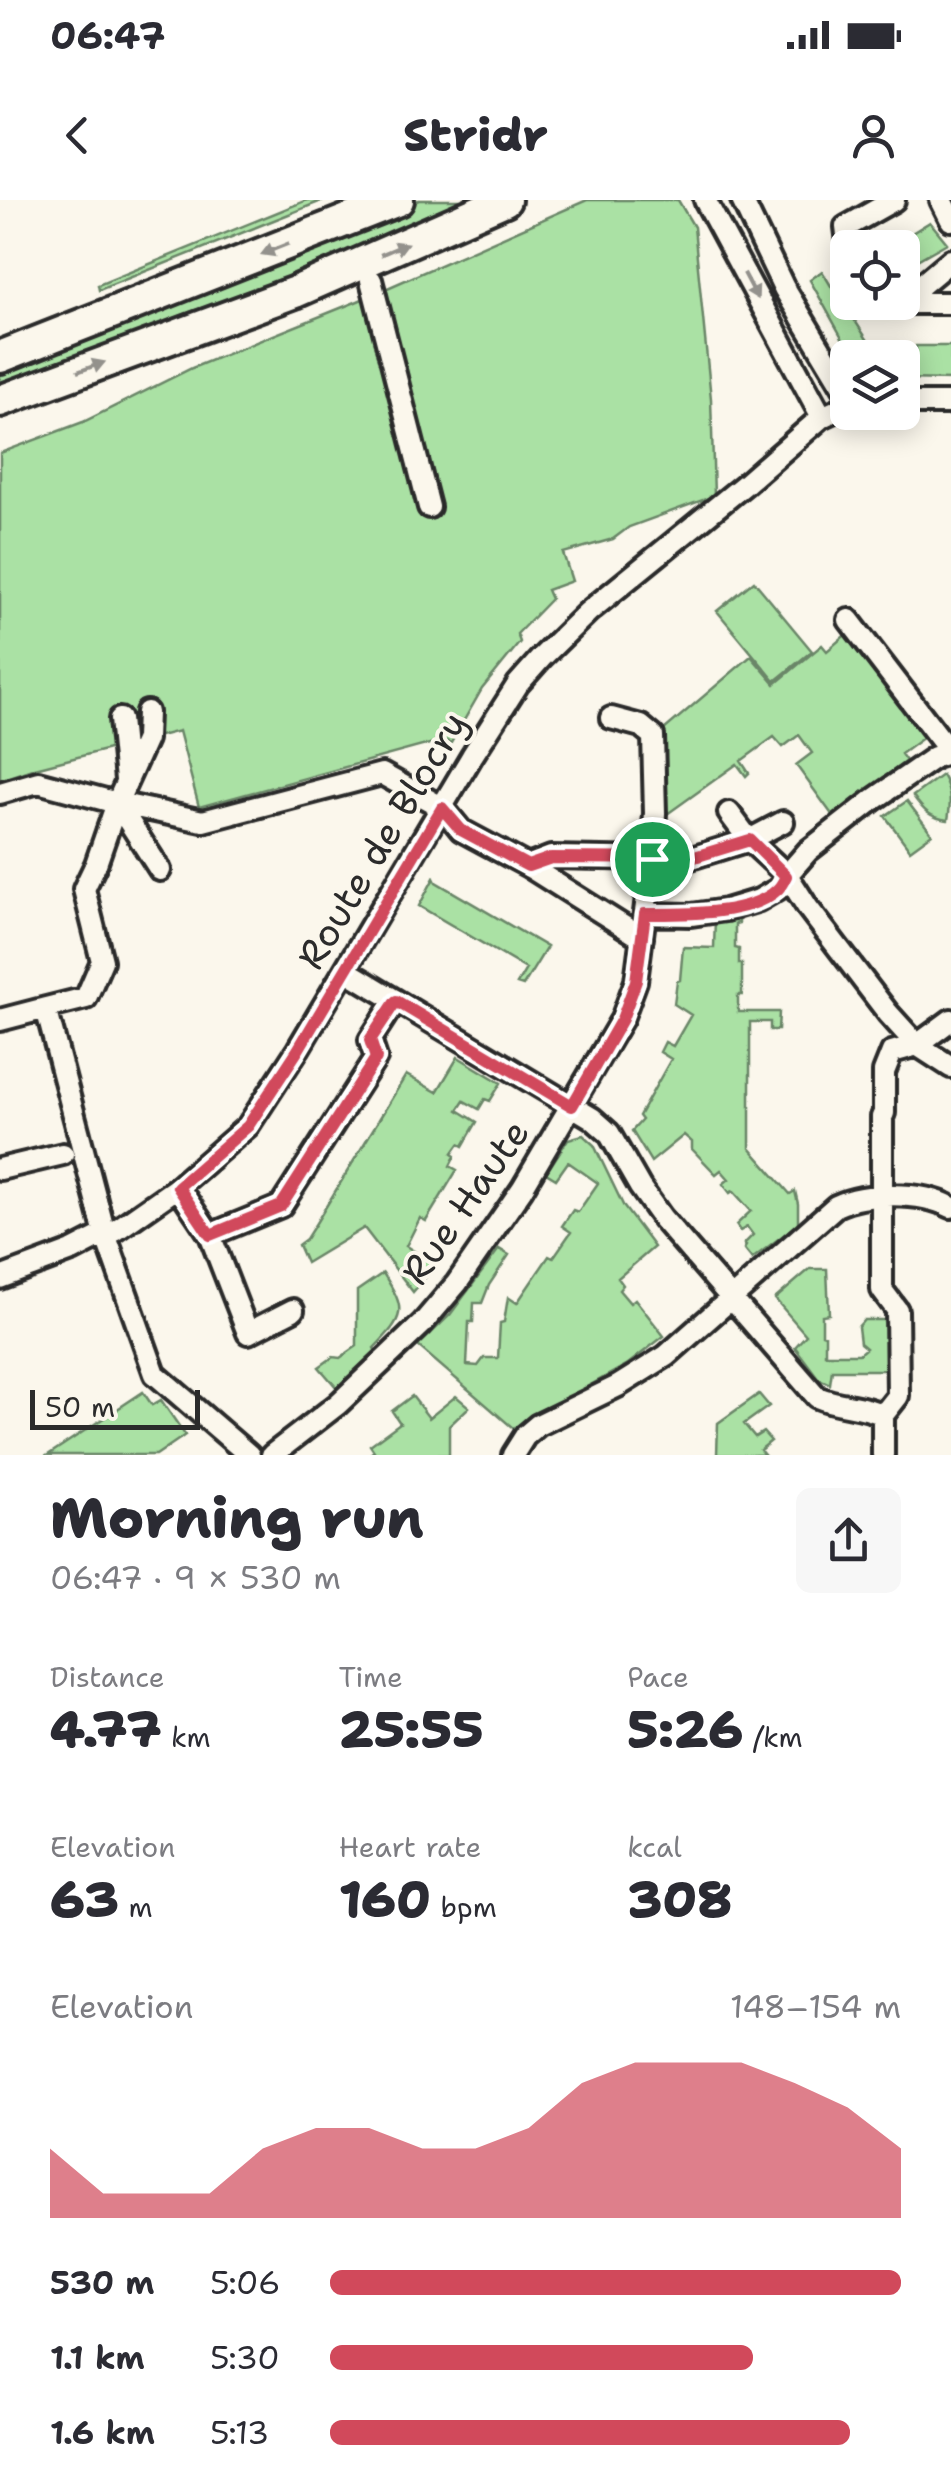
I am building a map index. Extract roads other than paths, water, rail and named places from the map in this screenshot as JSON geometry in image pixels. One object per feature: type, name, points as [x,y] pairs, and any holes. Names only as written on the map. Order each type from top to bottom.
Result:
[{"type":"main road","points":[[0,357],[398,200]]},
{"type":"main road","points":[[0,401],[295,292],[505,200]]},
{"type":"street","points":[[705,200],[822,417]]},
{"type":"street","points":[[742,200],[784,288],[830,365]]},
{"type":"street","points":[[846,230],[894,200]]},
{"type":"street","points":[[941,200],[951,220]]},
{"type":"street","points":[[920,286],[951,260]]},
{"type":"street","points":[[371,280],[429,507]]},
{"type":"street","points":[[920,302],[951,303]]},
{"type":"street","points":[[920,403],[951,404]]},
{"type":"street","name":"Route de Blocry","points":[[0,1278],[114,1231],[178,1187],[248,1126],[298,1050],[518,684],[588,612],[830,413]]},
{"type":"street","points":[[645,914],[692,915],[760,900],[778,890],[808,851],[873,800],[935,757],[951,753],[849,620]]},
{"type":"street","points":[[0,1020],[86,998],[102,961],[84,890],[146,739],[147,712]]},
{"type":"street","name":"Rue Haute","points":[[272,1455],[338,1404],[422,1324],[457,1283],[522,1189],[622,1019],[636,981],[652,859],[653,736],[641,726],[611,718]]},
{"type":"street","points":[[120,719],[126,782]]},
{"type":"street","points":[[0,792],[38,782],[203,821],[382,774],[442,808],[461,830],[528,866],[642,938]]},
{"type":"street","points":[[117,803],[160,870]]},
{"type":"street","points":[[729,812],[786,876],[888,1012],[917,1044],[951,1067]]},
{"type":"street","points":[[528,866],[551,858],[688,859],[750,840],[784,822]]},
{"type":"street","points":[[345,970],[592,1118],[609,1134],[662,1218],[798,1378],[817,1397],[836,1405],[868,1407],[883,1415]]},
{"type":"street","points":[[210,1235],[281,1206],[376,1058],[370,1040],[396,1001]]},
{"type":"street","points":[[46,1008],[104,1234],[155,1374],[249,1455]]},
{"type":"street","points":[[883,1455],[883,1415],[898,1396],[897,1310],[882,1290],[884,1072],[892,1052],[917,1044],[951,1020]]},
{"type":"street","points":[[917,1044],[951,1044]]},
{"type":"street","points":[[0,1170],[63,1154]]},
{"type":"street","points":[[178,1187],[210,1235],[248,1333],[293,1310]]},
{"type":"street","points":[[513,1455],[538,1425],[641,1373],[666,1356],[836,1206],[857,1198],[883,1196],[933,1200],[951,1207]]}]
